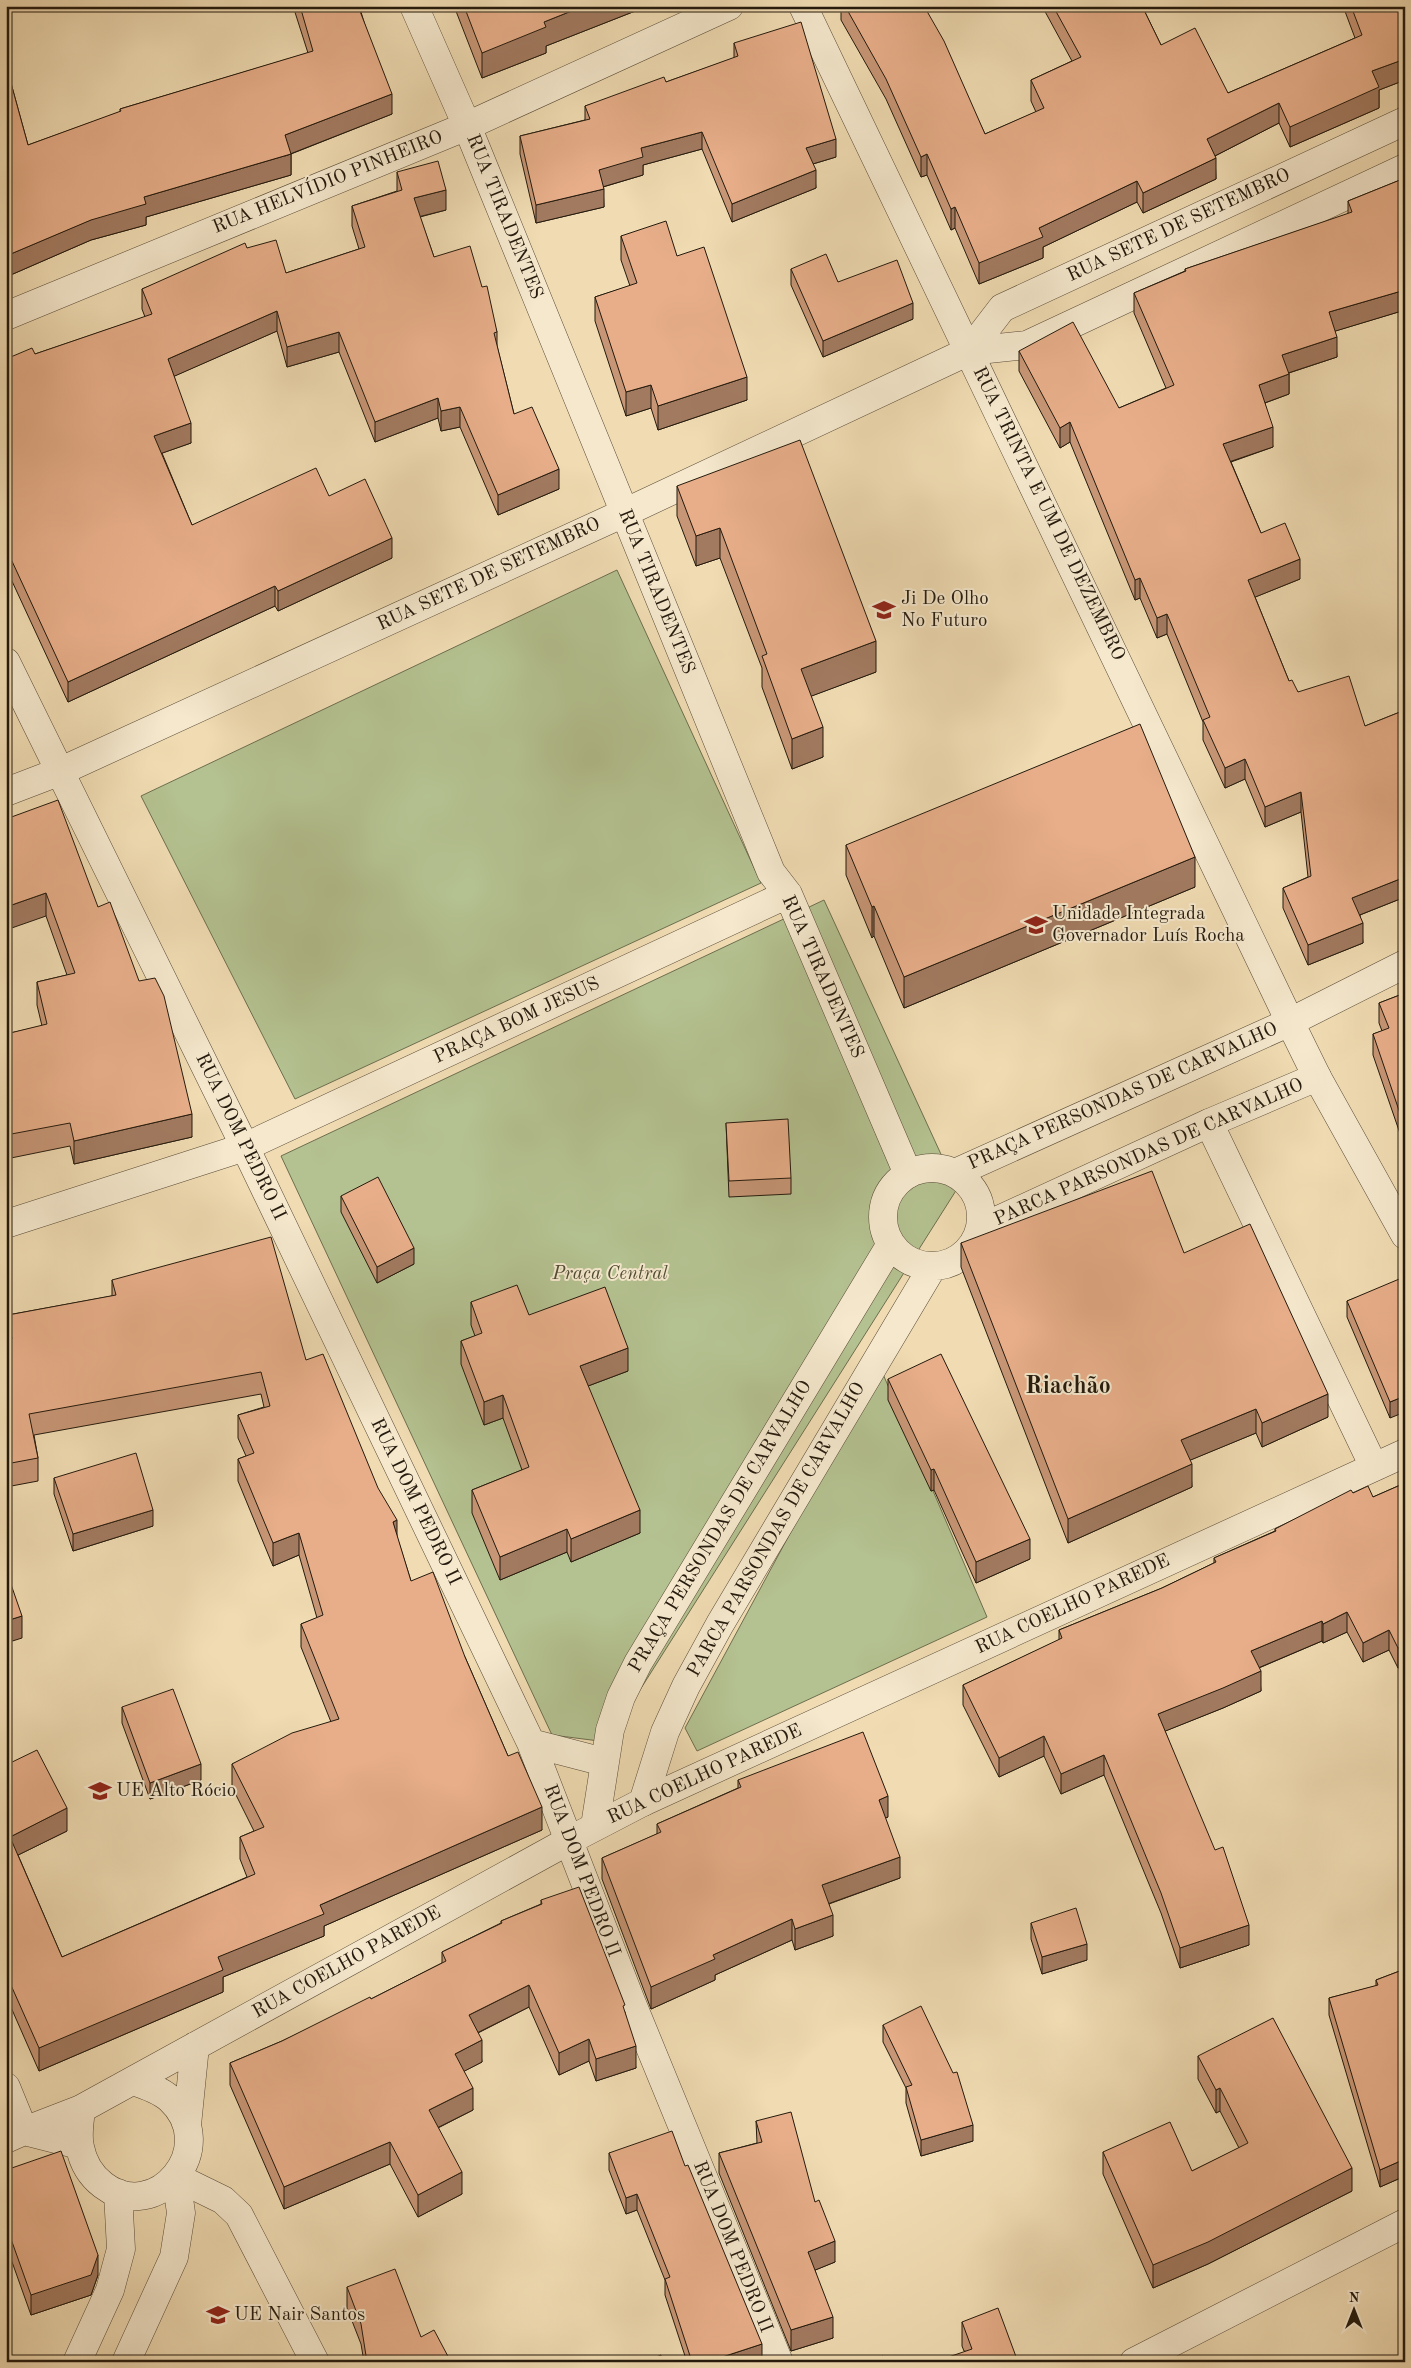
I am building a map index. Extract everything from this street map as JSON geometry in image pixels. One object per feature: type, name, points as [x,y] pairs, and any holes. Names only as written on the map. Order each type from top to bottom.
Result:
[{"type":"street","name":"RUA TIRADENTES","points":[[414,6],[467,126],[771,872],[788,894],[908,1174]]},
{"type":"street","name":"RUA HELVÍDIO PINHEIRO","points":[[6,316],[467,126],[729,6]]},
{"type":"street","name":"RUA TRINTA E UM DE DEZEMBRO","points":[[803,6],[1290,1022],[1318,1078],[1405,1235]]},
{"type":"street","name":"RUA SETE DE SETEMBRO","points":[[969,351],[1002,308],[1405,121]]},
{"type":"street","name":"RUA SETE DE SETEMBRO","points":[[6,792],[61,771],[624,513],[969,351],[1027,345],[1405,168]]},
{"type":"street","name":"RUA DOM PEDRO II","points":[[6,662],[245,1147],[531,1744],[570,1840],[631,2001],[779,2362]]},
{"type":"street","name":"PRAÇA BOM JESUS","points":[[6,1224],[245,1147],[788,894]]},
{"type":"street","name":"PRAÇA PERSONDAS DE CARVALHO","points":[[955,1173],[1290,1022],[1405,964]]},
{"type":"street","name":"PARCA PARSONDAS DE CARVALHO","points":[[981,1228],[1208,1123],[1318,1078]]},
{"type":"street","points":[[1208,1123],[1374,1467]]},
{"type":"street","points":[[932,1266],[917,1264],[902,1256],[891,1244],[884,1230],[883,1213],[886,1198],[908,1174],[923,1168],[940,1168],[955,1173]]},
{"type":"street","name":"PARCA PARSONDAS DE CARVALHO","points":[[643,1802],[665,1732],[686,1686],[720,1624],[932,1266],[949,1263],[963,1255],[974,1244],[981,1228],[982,1212],[978,1196],[968,1183],[955,1173]]},
{"type":"street","name":"PRAÇA PERSONDAS DE CARVALHO","points":[[595,1826],[610,1730],[621,1697],[638,1663],[891,1244]]},
{"type":"street","name":"RUA COELHO PAREDE","points":[[15,2135],[81,2109],[595,1826],[643,1802],[1405,1453]]},
{"type":"street","points":[[531,1744],[604,1762]]},
{"type":"street","points":[[81,2109],[79,2145],[84,2163],[94,2178],[108,2189],[126,2195],[144,2195],[161,2189],[176,2178],[185,2162],[190,2146],[187,2125],[195,2046]]},
{"type":"street","points":[[132,2081],[169,2098],[181,2111],[187,2125]]},
{"type":"street","points":[[6,2087],[15,2135],[79,2145]]},
{"type":"street","points":[[126,2362],[174,2257],[181,2213],[176,2178]]},
{"type":"street","points":[[176,2178],[223,2200],[239,2215],[315,2362]]},
{"type":"street","points":[[77,2362],[110,2290],[121,2249],[118,2192]]},
{"type":"street","points":[[1134,2362],[1405,2222]]},
{"type":"green space","points":[[617,570],[761,883],[295,1099],[141,796]]},
{"type":"green space","name":"Praça Central","points":[[824,900],[957,1189],[607,1742],[552,1735],[281,1156]]},
{"type":"green space","points":[[880,1367],[987,1617],[697,1751],[685,1728]]},
{"type":"building","points":[[300,6],[358,6],[392,94],[285,135],[291,154],[144,197],[146,204],[91,220],[6,256],[6,65],[28,145],[121,111],[120,109],[313,51]]},
{"type":"building","points":[[464,6],[584,6],[544,22],[546,27],[482,53]]},
{"type":"building","points":[[845,6],[924,6],[944,41],[985,134],[1044,108],[1031,80],[1081,57],[1053,6],[1142,6],[1161,45],[1195,28],[1228,93],[1362,35],[1351,6],[1405,6],[1405,59],[1372,71],[1379,87],[1290,127],[1279,103],[1207,139],[1216,158],[1143,193],[1137,181],[1039,228],[1043,237],[979,263],[955,207],[951,209],[927,154],[921,157],[886,79]]},
{"type":"building","points":[[801,22],[836,139],[806,148],[816,170],[732,204],[702,132],[641,148],[643,157],[599,170],[604,189],[536,205],[520,136],[590,119],[585,106],[664,77],[666,82],[738,56],[734,43]]},
{"type":"building","points":[[438,161],[446,190],[414,198],[434,257],[470,246],[482,287],[487,286],[497,332],[494,333],[514,414],[532,407],[559,469],[498,495],[460,407],[441,411],[438,398],[375,422],[339,332],[287,347],[277,311],[168,359],[191,423],[154,436],[192,525],[316,468],[329,496],[365,479],[392,538],[278,591],[275,586],[68,682],[11,559],[6,560],[6,359],[32,348],[35,354],[152,314],[142,289],[245,243],[247,248],[276,240],[286,273],[365,247],[352,206],[402,190],[397,172]]},
{"type":"building","points":[[1405,178],[1405,290],[1329,312],[1337,337],[1282,355],[1289,374],[1259,385],[1273,427],[1223,444],[1261,533],[1285,523],[1300,559],[1248,580],[1289,681],[1292,680],[1298,692],[1349,676],[1365,726],[1405,710],[1405,877],[1352,898],[1363,923],[1308,945],[1283,888],[1311,876],[1301,792],[1265,807],[1245,759],[1225,768],[1203,720],[1210,717],[1167,614],[1157,618],[1140,578],[1135,580],[1070,422],[1060,428],[1019,351],[1073,322],[1119,408],[1174,385],[1134,293],[1186,271],[1185,269],[1352,212],[1348,201]]},
{"type":"building","points":[[666,221],[677,256],[704,247],[747,377],[658,406],[651,385],[626,392],[595,297],[637,283],[621,236]]},
{"type":"building","points":[[826,254],[838,282],[897,260],[913,303],[823,341],[791,269]]},
{"type":"building","points":[[800,440],[876,641],[801,669],[823,727],[792,739],[762,656],[767,654],[720,528],[696,536],[677,486]]},
{"type":"building","points":[[1140,724],[1195,857],[904,977],[846,845]]},
{"type":"building","points":[[58,800],[98,907],[110,902],[139,981],[155,978],[164,996],[192,1114],[74,1141],[70,1123],[6,1135],[6,1034],[47,1024],[37,982],[75,973],[46,893],[6,907],[6,819]]},
{"type":"building","points":[[1405,993],[1405,1128],[1373,1034],[1389,1028],[1379,1003]]},
{"type":"building","points":[[788,1119],[791,1178],[729,1181],[726,1123]]},
{"type":"building","points":[[1152,1171],[1184,1253],[1250,1224],[1328,1394],[1262,1423],[1256,1409],[1181,1440],[1192,1464],[1068,1519],[961,1243]]},
{"type":"building","points":[[378,1177],[414,1248],[377,1267],[341,1196]]},
{"type":"building","points":[[271,1237],[306,1360],[323,1354],[378,1488],[397,1520],[393,1522],[411,1581],[433,1572],[465,1657],[508,1756],[518,1752],[542,1807],[320,1905],[324,1914],[218,1957],[223,1970],[39,2048],[6,1974],[6,1765],[37,1750],[67,1808],[10,1837],[62,1957],[255,1874],[240,1837],[264,1827],[232,1764],[292,1733],[339,1719],[301,1624],[323,1615],[299,1533],[273,1543],[238,1459],[254,1453],[238,1415],[270,1406],[261,1372],[29,1414],[38,1458],[6,1464],[6,1340],[12,1339],[8,1315],[116,1295],[112,1280]]},
{"type":"building","points":[[1404,1277],[1405,1396],[1390,1402],[1347,1301]]},
{"type":"building","points":[[517,1285],[529,1315],[605,1287],[628,1348],[580,1366],[640,1510],[571,1539],[567,1529],[500,1557],[472,1490],[529,1467],[503,1395],[484,1402],[461,1341],[482,1333],[471,1302]]},
{"type":"building","points":[[941,1354],[1030,1539],[976,1562],[934,1469],[931,1470],[888,1379]]},
{"type":"building","points":[[136,1453],[153,1510],[73,1534],[54,1478]]},
{"type":"building","points":[[1405,1483],[1405,1645],[1398,1648],[1389,1630],[1363,1643],[1347,1612],[1323,1624],[1322,1621],[1251,1651],[1261,1671],[1158,1714],[1215,1850],[1223,1847],[1249,1925],[1180,1948],[1161,1893],[1104,1755],[1061,1774],[1044,1736],[999,1758],[963,1685],[1062,1638],[1059,1630],[1162,1588],[1216,1562],[1214,1558],[1276,1531],[1275,1529],[1351,1490],[1353,1493],[1368,1486],[1373,1497]]},
{"type":"building","points":[[6,1570],[22,1616],[6,1621]]},
{"type":"building","points":[[173,1689],[201,1764],[150,1783],[122,1707]]},
{"type":"building","points":[[863,1732],[888,1796],[879,1800],[900,1857],[822,1885],[833,1915],[795,1929],[792,1919],[713,1955],[715,1959],[651,1987],[602,1858],[661,1832],[657,1824],[741,1787],[738,1780]]},
{"type":"building","points":[[579,1887],[625,2005],[623,2006],[636,2046],[596,2059],[589,2039],[559,2053],[529,1985],[469,2015],[482,2040],[455,2054],[473,2088],[429,2110],[462,2172],[418,2195],[390,2142],[284,2187],[230,2063],[282,2041],[370,1997],[371,1999],[446,1961],[442,1952],[502,1923],[501,1921],[542,1904],[541,1900]]},
{"type":"building","points":[[1076,1908],[1087,1944],[1042,1957],[1031,1923]]},
{"type":"building","points":[[1405,1969],[1405,2159],[1380,2170],[1329,1998],[1378,1985],[1376,1980]]},
{"type":"building","points":[[921,2006],[953,2073],[957,2072],[973,2125],[921,2140],[906,2087],[912,2085],[883,2025]]},
{"type":"building","points":[[1273,2018],[1352,2168],[1208,2242],[1153,2265],[1103,2152],[1170,2122],[1192,2171],[1248,2143],[1220,2088],[1216,2090],[1198,2056]]},
{"type":"building","points":[[791,2112],[815,2202],[819,2200],[835,2241],[808,2252],[833,2317],[791,2330],[719,2153],[762,2142],[756,2121]]},
{"type":"building","points":[[672,2131],[685,2166],[688,2165],[762,2344],[707,2362],[692,2362],[665,2279],[670,2277],[637,2194],[626,2198],[609,2153]]},
{"type":"building","points":[[61,2151],[98,2255],[91,2275],[31,2295],[6,2225],[6,2170]]},
{"type":"building","points":[[395,2269],[421,2337],[434,2330],[451,2362],[367,2362],[361,2324],[347,2287]]},
{"type":"building","points":[[998,2308],[1018,2362],[934,2362],[972,2349],[962,2322]]},
{"type":"building","points":[[661,2355],[663,2362],[643,2362]]},
{"type":"building","points":[[883,2356],[885,2362],[869,2362]]},
{"type":"place","name":"Ji De Olho No Futuro","points":[[884,610]]},
{"type":"place","name":"Unidade Integrada Governador Luís Rocha","points":[[1036,925]]},
{"type":"place","name":"UE Alto Rócio","points":[[100,1791]]},
{"type":"place","name":"UE Nair Santos","points":[[218,2315]]},
{"type":"district","name":"Riachão","points":[[1068,1387]]}]
